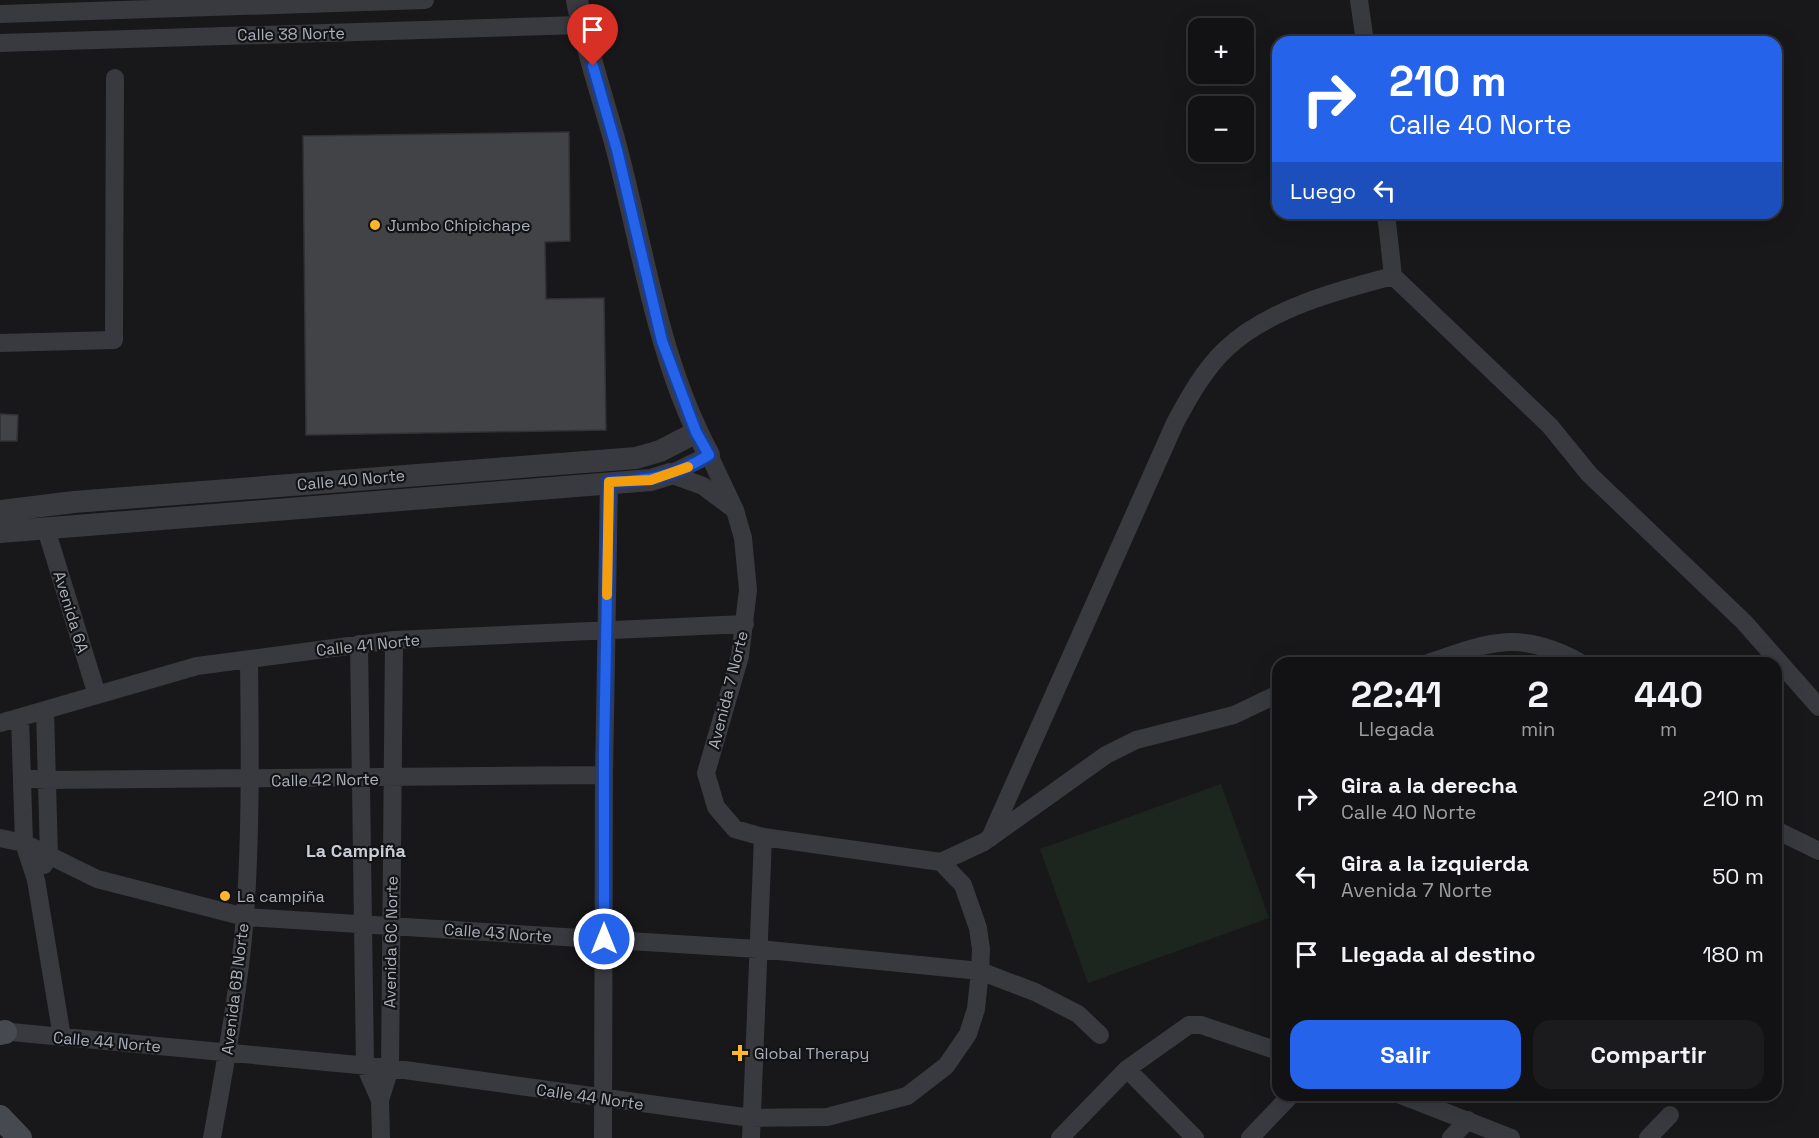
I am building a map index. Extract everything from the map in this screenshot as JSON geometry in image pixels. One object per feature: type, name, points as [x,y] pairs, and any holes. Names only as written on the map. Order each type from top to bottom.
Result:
[{"type":"main road","points":[[0,1117],[20,1138]]},
{"type":"street","name":"Calle 38 Norte","points":[[0,14],[425,0]]},
{"type":"street","name":"Avenida 7 Norte","points":[[577,0],[581,25],[617,150],[662,341],[696,432],[735,510],[743,538],[746,562],[745,624],[740,656],[706,773],[716,807],[735,829],[763,837],[941,862]]},
{"type":"street","points":[[1359,0],[1364,36]]},
{"type":"street","points":[[178,37],[170,29],[169,21],[173,13],[182,8]]},
{"type":"street","points":[[146,10],[158,16],[161,24],[156,33],[147,37]]},
{"type":"street","name":"Calle 38 Norte","points":[[0,43],[581,25]]},
{"type":"street","points":[[0,343],[114,340],[115,78]]},
{"type":"street","points":[[1387,219],[1393,276],[1550,426],[1589,474],[1744,622],[1775,657]]},
{"type":"street","points":[[990,838],[1175,423],[1194,389],[1225,349],[1249,329],[1282,313],[1358,285],[1393,276]]},
{"type":"street","name":"Calle 40 Norte","points":[[0,511],[74,502],[636,458],[660,452],[696,432]]},
{"type":"street","name":"Calle 40 Norte","points":[[0,532],[651,480],[670,474],[709,455]]},
{"type":"street","points":[[670,474],[703,486],[735,510]]},
{"type":"street","points":[[603,1138],[604,776],[609,482]]},
{"type":"street","name":"Avenida 6A","points":[[46,529],[97,695]]},
{"type":"street","name":"Calle 41 Norte","points":[[0,723],[197,666],[359,644],[394,640],[606,629],[745,624]]},
{"type":"street","name":"Avenida 6C Norte","points":[[381,1138],[380,1100],[390,1068],[394,640]]},
{"type":"street","points":[[1445,657],[1483,644],[1502,641],[1537,645],[1566,657]]},
{"type":"street","name":"Avenida 6C Norte","points":[[359,644],[365,1066],[380,1100]]},
{"type":"street","name":"Avenida 6B Norte","points":[[212,1138],[227,1053],[245,917],[250,781],[249,660]]},
{"type":"street","points":[[1782,665],[1819,707]]},
{"type":"street","points":[[941,862],[990,838],[1106,755],[1137,740],[1234,715],[1272,697]]},
{"type":"street","points":[[36,880],[49,855],[45,711]]},
{"type":"street","points":[[20,717],[24,843],[36,880],[62,1037]]},
{"type":"street","name":"Calle 42 Norte","points":[[22,778],[250,781],[604,776]]},
{"type":"street","points":[[1782,833],[1819,851]]},
{"type":"street","points":[[751,1138],[763,837]]},
{"type":"street","name":"Calle 43 Norte","points":[[0,838],[24,843],[97,879],[245,917],[758,949],[980,971],[1035,992],[1077,1014],[1100,1035]]},
{"type":"street","name":"Calle 44 Norte","points":[[2,1032],[390,1068],[603,1100],[752,1118],[827,1117],[907,1096],[946,1066],[968,1034],[976,1009],[980,971],[981,949],[978,928],[963,885],[941,862]]},
{"type":"street","points":[[1060,1138],[1127,1069],[1189,1025],[1202,1025],[1272,1049]]},
{"type":"street","points":[[1127,1069],[1195,1138]]},
{"type":"street","points":[[1250,1138],[1285,1101]]},
{"type":"street","points":[[1417,1101],[1511,1138]]},
{"type":"street","points":[[1648,1138],[1670,1115]]},
{"type":"street","points":[[1451,1138],[1468,1120]]},
{"type":"shaded area","points":[[1221,784],[1269,918],[1088,983],[1040,849]]},
{"type":"building","points":[[569,132],[570,241],[545,242],[546,299],[604,298],[606,430],[306,435],[303,136]]},
{"type":"building","points":[[0,414],[18,415],[17,441],[0,441]]},
{"type":"slow traffic","points":[[607,595],[609,482],[651,480],[688,467]]},
{"type":"place","name":"Jumbo Chipichape","points":[[375,225]]},
{"type":"place","name":"La campiña","points":[[225,896]]},
{"type":"place","name":"Global Therapy","points":[[740,1053]]},
{"type":"district","name":"La Campiña","points":[[356,850]]},
{"type":"route","points":[[593,66],[617,150],[662,341],[696,432],[709,455],[687,467],[651,480],[609,482],[604,754],[604,939]]}]
